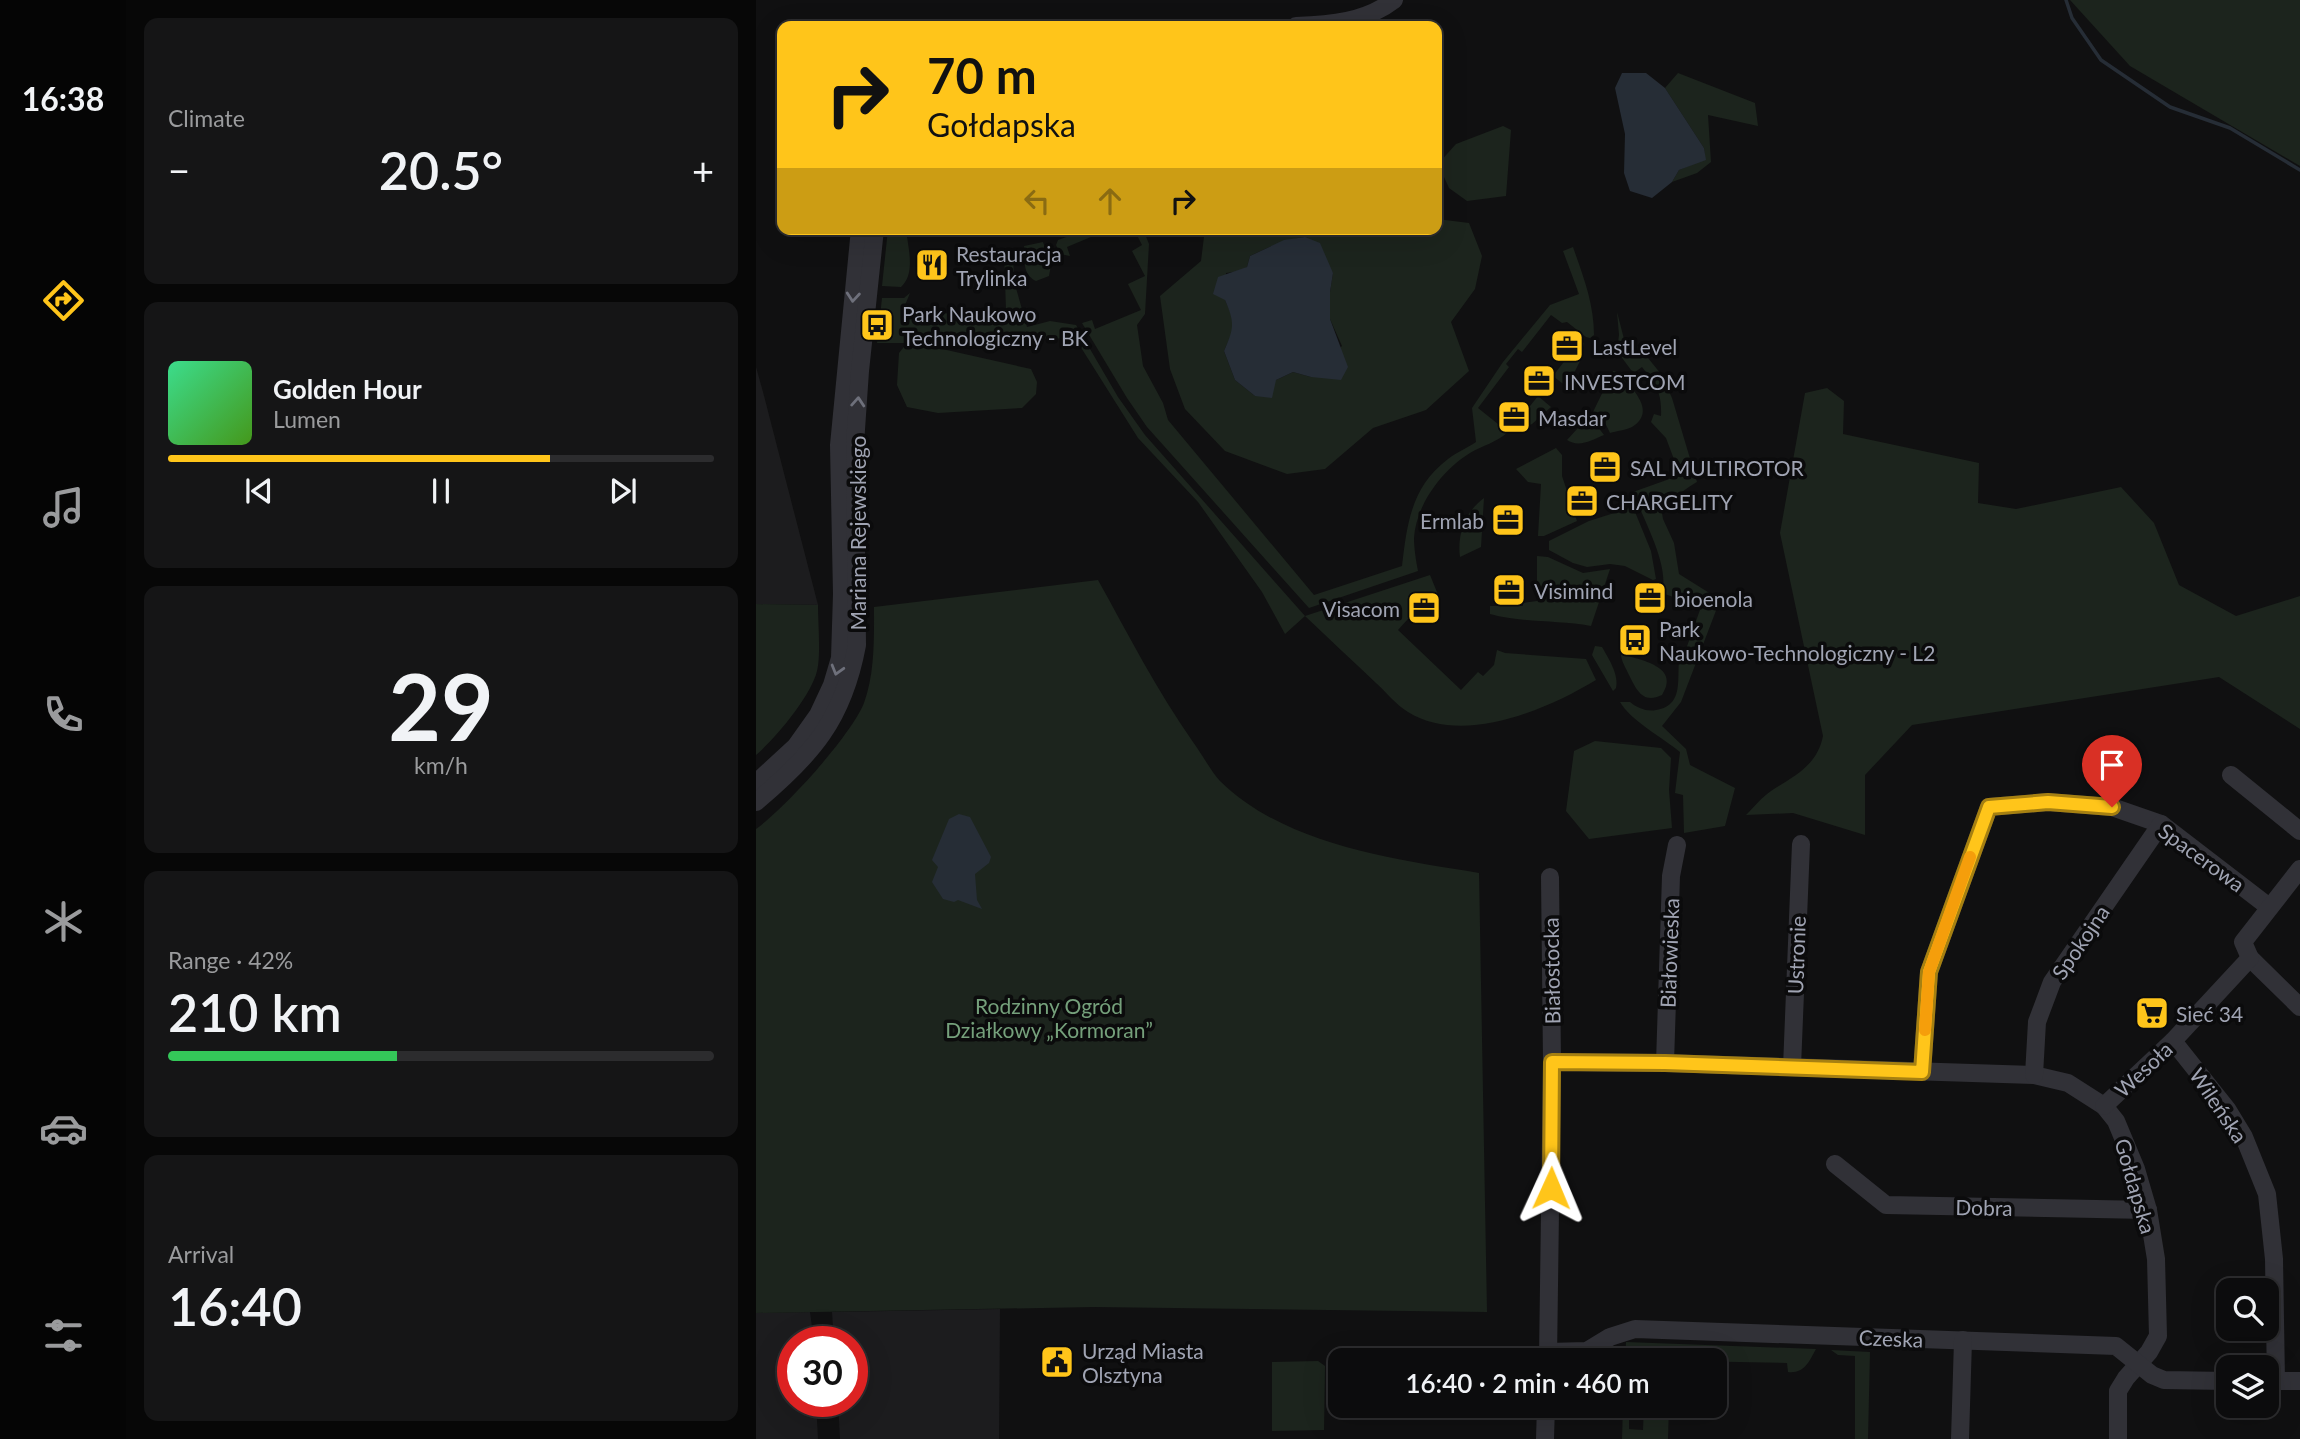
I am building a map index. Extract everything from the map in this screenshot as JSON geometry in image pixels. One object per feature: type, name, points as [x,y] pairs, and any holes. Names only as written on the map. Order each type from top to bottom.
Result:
[{"type":"street","points":[[1347,21],[1367,15],[1394,0]]},
{"type":"street","name":"Mariana Rejewskiego","points":[[756,783],[796,746],[818,715],[832,685],[840,658],[842,594],[839,445],[859,235]]},
{"type":"street","name":"Mariana Rejewskiego","points":[[756,802],[808,754],[832,722],[845,695],[853,667],[857,645],[855,444],[875,235]]},
{"type":"street","points":[[2231,775],[2300,831]]},
{"type":"street","name":"Spacerowa","points":[[1922,1072],[1929,972],[1989,807],[2048,802],[2112,807],[2161,824],[2269,907]]},
{"type":"street","name":"Spokojna","points":[[2034,1074],[2036,1022],[2052,982],[2161,824]]},
{"type":"street","name":"Ustronie","points":[[1791,1067],[1801,844]]},
{"type":"street","name":"Białowieska","points":[[1665,1063],[1671,876],[1677,845]]},
{"type":"street","points":[[2300,869],[2244,942],[2250,958],[2300,1007]]},
{"type":"street","name":"Białostocka","points":[[1548,1348],[1552,1062],[1550,877]]},
{"type":"street","name":"Wesoła","points":[[2104,1105],[2174,1041],[2250,958]]},
{"type":"street","name":"Wileńska","points":[[2174,1041],[2238,1128],[2267,1194],[2274,1259],[2272,1355]]},
{"type":"street","name":"Gołdapska","points":[[1552,1062],[2034,1074],[2068,1083],[2104,1105],[2116,1121],[2131,1157],[2148,1210],[2156,1259],[2158,1336],[2150,1352],[2118,1391],[2118,1439]]},
{"type":"street","name":"Dobra","points":[[1835,1164],[1886,1205],[2148,1210]]},
{"type":"street","name":"Czeska","points":[[1592,1348],[1610,1337],[1635,1329],[2116,1346],[2152,1375],[2164,1380],[2216,1381]]},
{"type":"street","points":[[1960,1439],[1963,1340]]},
{"type":"street","points":[[2279,1381],[2300,1381]]},
{"type":"street","points":[[1545,1439],[1546,1418]]},
{"type":"shaded area","points":[[1622,73],[1646,73],[1665,88],[1704,148],[1706,160],[1679,170],[1672,182],[1652,198],[1630,191],[1624,173],[1625,134],[1615,88]]},
{"type":"shaded area","points":[[1305,237],[1320,243],[1333,273],[1330,319],[1348,367],[1341,380],[1293,372],[1276,380],[1272,398],[1255,396],[1235,380],[1224,351],[1232,320],[1225,300],[1213,294],[1218,277],[1247,267],[1250,256],[1284,240]]},
{"type":"shaded area","points":[[756,367],[763,392],[818,605],[756,604]]},
{"type":"shaded area","points":[[959,814],[970,817],[991,857],[989,863],[975,874],[977,900],[982,909],[958,900],[954,902],[943,899],[932,882],[938,867],[932,860],[949,819]]},
{"type":"shaded area","points":[[1000,1309],[999,1439],[840,1439],[839,1417],[868,1417],[868,1326],[833,1326],[832,1312]]},
{"type":"shaded area","points":[[810,1312],[812,1326],[777,1326],[777,1417],[817,1417],[818,1439],[756,1439],[756,1313]]},
{"type":"green space","points":[[2070,0],[2300,0],[2300,166],[2130,66]]},
{"type":"green space","points":[[1678,73],[1755,103],[1758,126],[1708,115],[1711,162],[1697,173],[1672,182],[1679,170],[1705,159],[1704,148],[1665,88]]},
{"type":"green space","points":[[1503,126],[1511,130],[1506,196],[1467,201],[1449,188],[1442,173],[1442,160],[1456,144]]},
{"type":"green space","points":[[1442,220],[1469,223],[1482,256],[1475,289],[1451,322],[1469,371],[1426,410],[1373,428],[1325,469],[1287,474],[1225,451],[1185,409],[1170,369],[1160,296],[1201,261],[1204,235],[1442,235]],"holes":[[[1305,237],[1333,273],[1330,319],[1342,346],[1311,377],[1293,372],[1276,380],[1255,396],[1235,380],[1224,351],[1234,320],[1225,300],[1226,273],[1241,271],[1247,267],[1250,256],[1283,242]]]},
{"type":"green space","points":[[887,235],[907,235],[910,268],[906,281],[901,287],[882,286]]},
{"type":"green space","points":[[1072,235],[1096,235],[1067,247],[1070,256],[1060,254],[1056,245],[1058,240]]},
{"type":"green space","points":[[1137,235],[1145,235],[1149,244],[1145,314],[1137,325],[1143,366],[1163,403],[1168,420],[1314,595],[1402,566],[1413,507],[1426,482],[1448,459],[1476,442],[1472,408],[1503,362],[1550,305],[1579,294],[1563,251],[1573,247],[1590,301],[1594,335],[1586,337],[1567,322],[1562,323],[1551,315],[1522,352],[1518,349],[1506,364],[1509,367],[1478,408],[1508,432],[1460,460],[1432,490],[1416,526],[1414,542],[1418,571],[1309,608],[1147,427],[1082,323],[1092,320],[1095,329],[1141,310],[1128,284],[1145,276],[1132,251],[1142,245]]},
{"type":"green space","points":[[1043,242],[1051,265],[1049,276],[1036,281],[1026,271],[1024,246]]},
{"type":"green space","points":[[1004,251],[1013,253],[1014,281],[1027,327],[1050,321],[1076,325],[1118,397],[1145,435],[1305,616],[1285,634],[1262,592],[1198,502],[1138,438],[1075,338],[911,342],[1031,369],[1037,382],[1036,394],[1022,408],[938,413],[907,407],[897,385],[899,353],[907,343],[877,343],[882,298],[904,298],[910,293],[903,310],[915,311],[918,315],[1006,310]]},
{"type":"green space","points":[[1617,312],[1624,339],[1627,343],[1639,347],[1661,374],[1672,398],[1697,482],[1661,507],[1663,519],[1674,543],[1679,574],[1711,594],[1717,608],[1681,702],[1662,726],[1686,749],[1690,765],[1735,788],[1725,826],[1684,833],[1683,795],[1675,793],[1680,752],[1639,722],[1620,702],[1630,702],[1642,709],[1653,710],[1666,707],[1672,702],[1678,686],[1681,651],[1685,652],[1701,607],[1662,593],[1659,556],[1633,492],[1675,477],[1671,464],[1675,462],[1666,438],[1651,422],[1654,414],[1661,416],[1659,395],[1654,384],[1642,367],[1635,372],[1631,370],[1617,351]]},
{"type":"green space","points":[[1580,341],[1584,343],[1580,361],[1567,387],[1553,376]]},
{"type":"green space","points":[[1613,371],[1617,372],[1639,398],[1643,413],[1640,421],[1632,427],[1610,433],[1601,418],[1593,412]]},
{"type":"green space","points":[[1827,388],[1844,401],[1843,434],[1979,463],[1978,503],[2016,509],[2121,487],[2154,523],[2179,585],[2236,616],[2300,596],[2300,729],[2219,677],[1912,725],[1865,775],[1865,835],[1793,813],[1746,815],[1768,793],[1810,763],[1823,736],[1780,533],[1805,393]]},
{"type":"green space","points":[[1538,396],[1551,407],[1532,424],[1512,433],[1510,431]]},
{"type":"green space","points":[[1588,417],[1604,435],[1581,443],[1567,440]]},
{"type":"green space","points":[[1556,448],[1562,455],[1562,476],[1577,521],[1544,536],[1538,536],[1541,484],[1528,482],[1516,469]]},
{"type":"green space","points":[[1484,498],[1481,547],[1460,557],[1464,524],[1472,510]]},
{"type":"green space","points":[[1633,507],[1651,551],[1656,579],[1625,566],[1610,564],[1587,567],[1549,550],[1549,541],[1589,521]]},
{"type":"green space","points":[[1537,556],[1548,557],[1583,573],[1610,569],[1591,626],[1490,614],[1490,606],[1523,606],[1523,603],[1537,601]]},
{"type":"green space","points":[[1430,575],[1439,597],[1431,604],[1426,599],[1398,630],[1461,690],[1478,672],[1483,676],[1494,665],[1497,650],[1505,653],[1586,659],[1596,680],[1553,702],[1504,720],[1454,726],[1430,722],[1399,706],[1305,616]]},
{"type":"green space","name":"Rodzinny Ogród Działkowy „Kormoran”","points":[[1098,580],[1180,723],[1216,777],[1246,803],[1308,835],[1342,846],[1411,862],[1479,873],[1487,1312],[1094,1307],[756,1313],[756,829],[784,805],[816,771],[857,717],[870,680],[874,607]]},
{"type":"green space","points":[[756,604],[818,605],[819,648],[817,671],[808,692],[773,739],[756,755]]},
{"type":"green space","points":[[1595,646],[1602,647],[1613,667],[1617,683],[1613,691],[1592,655]]},
{"type":"green space","points":[[1621,654],[1647,662],[1662,671],[1666,677],[1666,685],[1662,695],[1650,698],[1638,691]]},
{"type":"green space","points":[[1595,741],[1661,748],[1671,758],[1669,790],[1672,828],[1589,839],[1566,811],[1574,751]]},
{"type":"green space","points":[[1626,1342],[1816,1349],[1802,1369],[1788,1372],[1787,1363],[1727,1362],[1727,1348],[1626,1348]]},
{"type":"green space","points":[[1831,1350],[1870,1352],[1868,1439],[1855,1439],[1855,1356],[1838,1355]]},
{"type":"green space","points":[[1318,1361],[1325,1366],[1324,1430],[1272,1431],[1272,1362]]},
{"type":"green space","points":[[1623,1418],[1629,1418],[1629,1429],[1643,1430],[1643,1418],[1669,1418],[1668,1439],[1622,1439]]},
{"type":"waterway","points":[[2066,0],[2072,18],[2101,60],[2170,107],[2230,128],[2300,170]]},
{"type":"slow traffic","points":[[1925,1030],[1929,972],[1970,857]]},
{"type":"place","name":"Restauracja Trylinka","points":[[932,265]]},
{"type":"place","name":"Park Naukowo Technologiczny - BK","points":[[877,325]]},
{"type":"place","name":"LastLevel","points":[[1567,346]]},
{"type":"place","name":"INVESTCOM","points":[[1539,381]]},
{"type":"place","name":"Masdar","points":[[1514,417]]},
{"type":"place","name":"SAL MULTIROTOR","points":[[1605,467]]},
{"type":"place","name":"CHARGELITY","points":[[1582,501]]},
{"type":"place","name":"Ermlab","points":[[1508,520]]},
{"type":"place","name":"Visimind","points":[[1509,590]]},
{"type":"place","name":"bioenola","points":[[1650,598]]},
{"type":"place","name":"Visacom","points":[[1424,608]]},
{"type":"place","name":"Park Naukowo-Technologiczny - L2","points":[[1635,640]]},
{"type":"place","name":"Sieć 34","points":[[2152,1013]]},
{"type":"place","name":"Urząd Miasta Olsztyna","points":[[1057,1362]]},
{"type":"route","points":[[1551,1188],[1552,1062],[1922,1072],[1929,972],[1989,807],[2048,802],[2112,807]]}]
